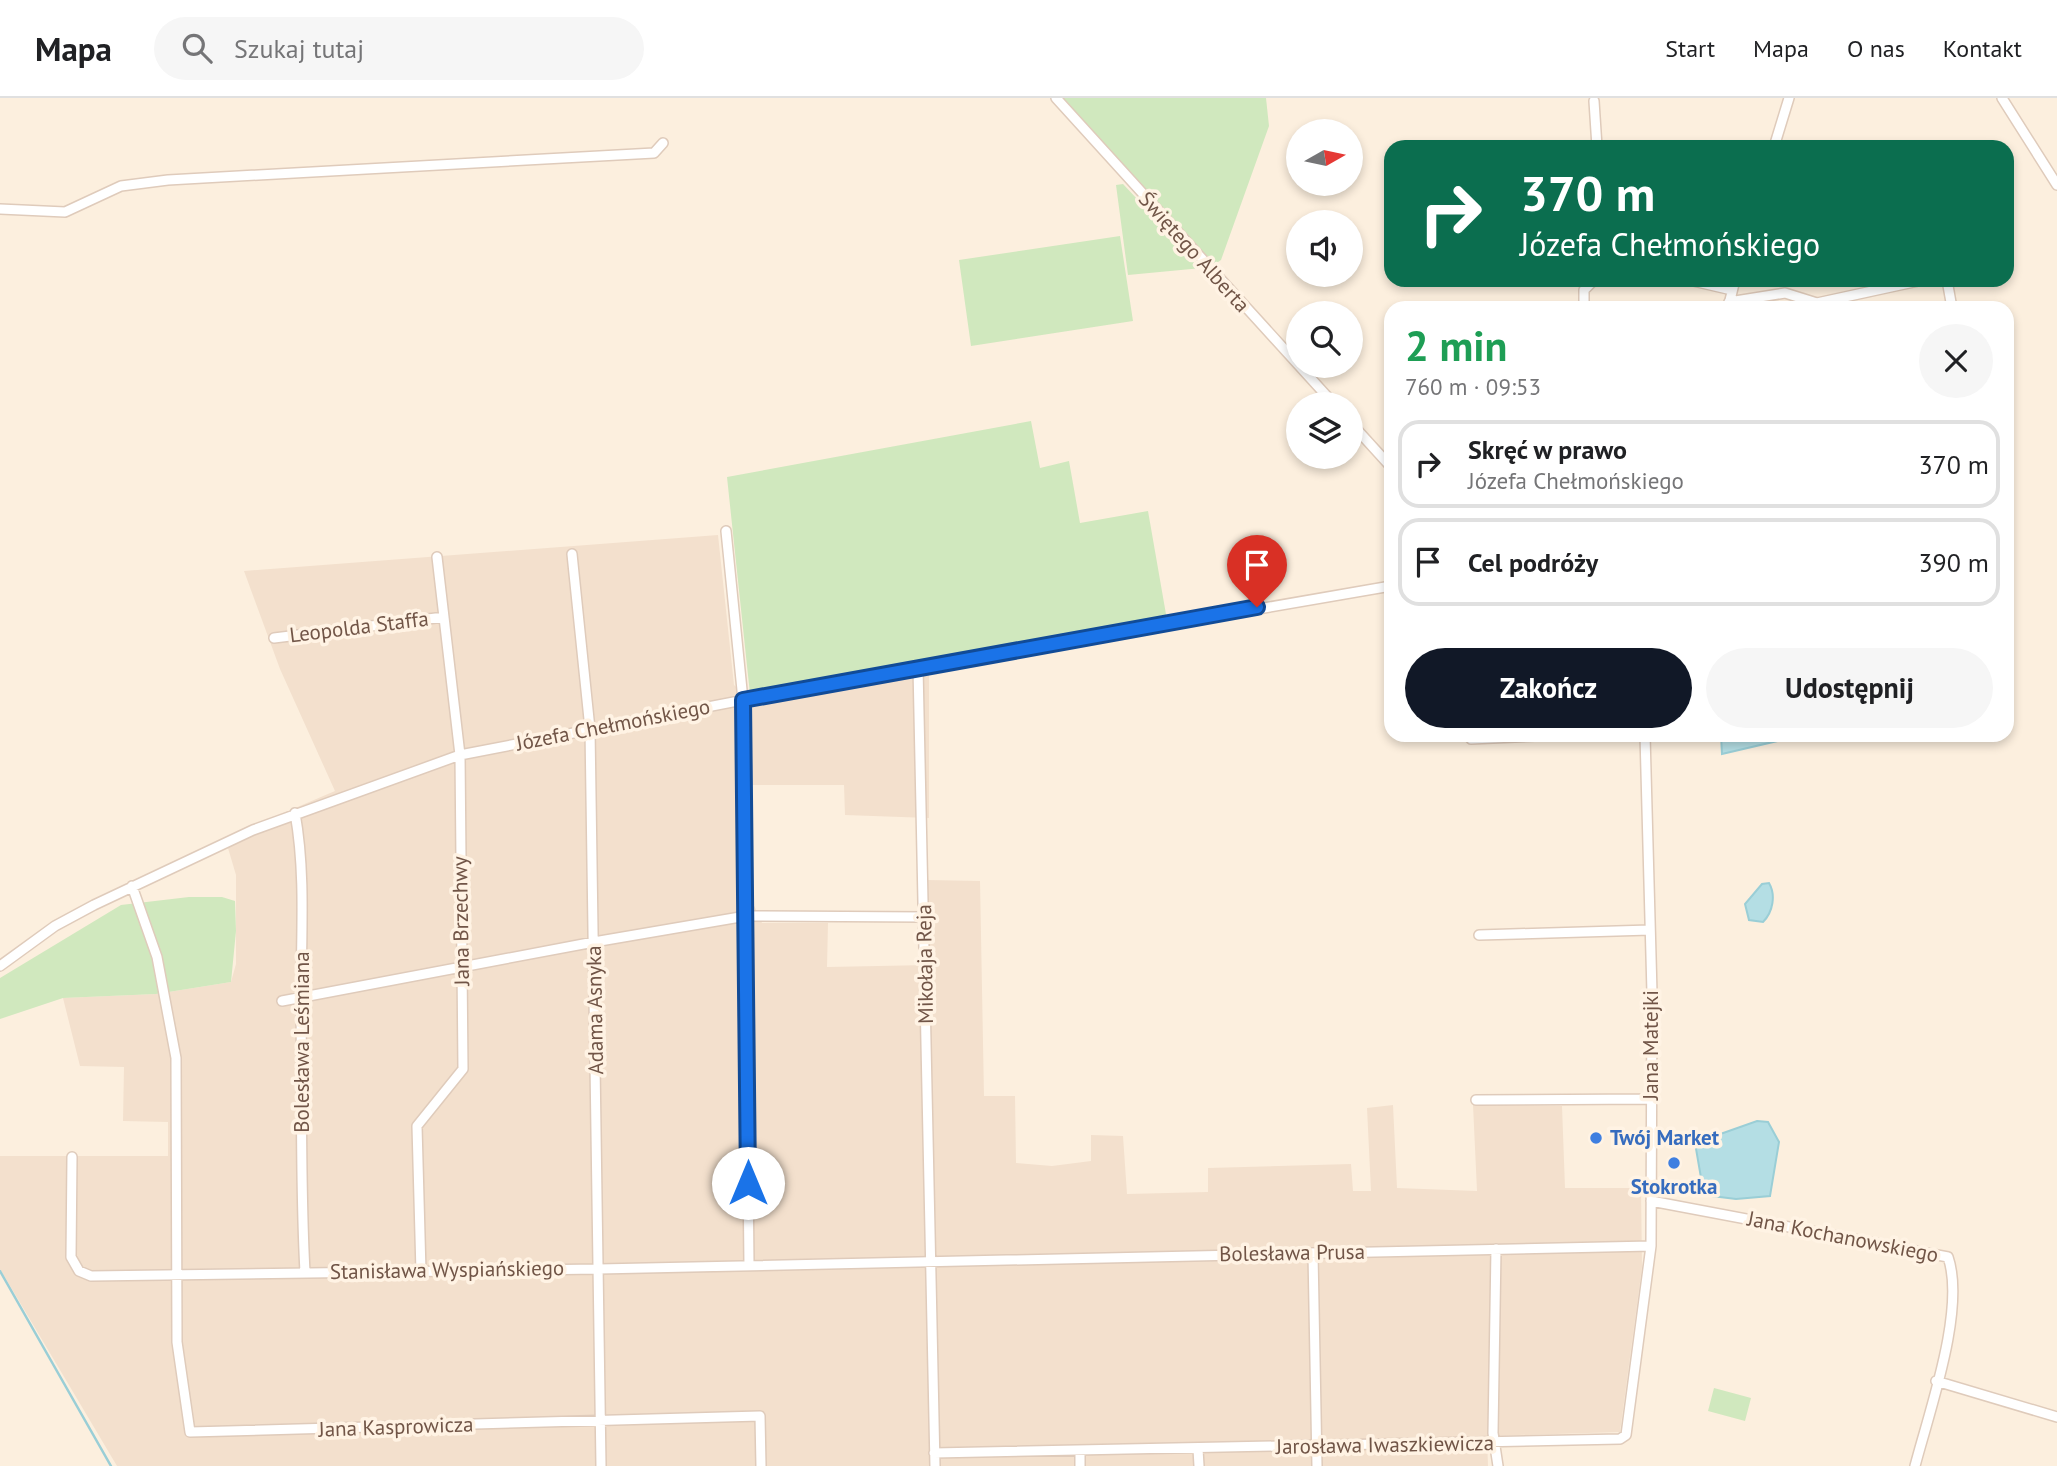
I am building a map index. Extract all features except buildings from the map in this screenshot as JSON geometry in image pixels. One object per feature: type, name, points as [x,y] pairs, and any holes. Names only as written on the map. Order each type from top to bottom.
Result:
[{"type":"street","name":"Świętego Alberta","points":[[1056,98],[1323,392]]},
{"type":"street","points":[[1776,140],[1790,98]]},
{"type":"street","points":[[2002,98],[2057,185]]},
{"type":"street","points":[[1594,100],[1597,140]]},
{"type":"street","points":[[0,209],[65,212],[121,186],[168,180],[654,153],[663,143]]},
{"type":"street","points":[[1719,287],[1732,290]]},
{"type":"street","points":[[1729,301],[1733,287]]},
{"type":"street","points":[[1824,301],[1890,287]]},
{"type":"street","points":[[1747,301],[1785,293],[1815,301]]},
{"type":"street","points":[[1363,436],[1384,459]]},
{"type":"street","points":[[726,531],[743,700],[749,1265]]},
{"type":"street","name":"Adama Asnyka","points":[[572,554],[590,729],[601,1466]]},
{"type":"street","name":"Jana Brzechwy","points":[[421,1272],[417,1126],[463,1069],[460,755],[436,557]]},
{"type":"street","name":"Józefa Chełmońskiego","points":[[0,966],[55,926],[132,886],[295,813],[460,755],[918,667],[1384,587]]},
{"type":"street","name":"Leopolda Staffa","points":[[274,638],[444,617]]},
{"type":"street","name":"Mikołaja Reja","points":[[918,667],[935,1466]]},
{"type":"street","name":"Jana Matejki","points":[[1624,1437],[1628,1431],[1651,1247],[1646,742]]},
{"type":"street","name":"Bolesława Leśmiana","points":[[295,813],[299,836],[305,1272]]},
{"type":"street","points":[[132,886],[157,957],[172,1021],[176,1058],[176,1276]]},
{"type":"street","points":[[282,1001],[746,916],[924,917]]},
{"type":"street","points":[[1479,935],[1650,930]]},
{"type":"street","points":[[1476,1100],[1651,1099]]},
{"type":"street","name":"Stanisława Wyspiańskiego","points":[[72,1157],[71,1254],[77,1269],[91,1276],[932,1261]]},
{"type":"street","name":"Jana Kochanowskiego","points":[[1651,1201],[1948,1257],[1953,1308],[1915,1466]]},
{"type":"street","name":"Bolesława Prusa","points":[[932,1261],[1651,1247]]},
{"type":"street","points":[[1496,1249],[1495,1443],[1498,1466]]},
{"type":"street","points":[[1313,1253],[1317,1466]]},
{"type":"street","name":"Jana Kasprowicza","points":[[176,1276],[177,1342],[190,1432],[760,1416],[761,1466]]},
{"type":"street","points":[[1936,1381],[2057,1417]]},
{"type":"street","name":"Jarosława Iwaszkiewicza","points":[[934,1453],[1495,1443],[1624,1437]]},
{"type":"street","points":[[1198,1449],[1199,1466]]},
{"type":"street","points":[[1080,1450],[1080,1466]]},
{"type":"shaded area","points":[[718,535],[734,685],[752,702],[929,669],[929,818],[845,815],[844,785],[751,785],[752,901],[762,923],[828,923],[827,967],[929,965],[927,880],[980,881],[984,1096],[1015,1096],[1016,1163],[1052,1166],[1091,1161],[1091,1135],[1123,1136],[1127,1194],[1208,1192],[1208,1168],[1351,1164],[1353,1191],[1371,1191],[1367,1108],[1393,1105],[1397,1188],[1477,1191],[1473,1105],[1562,1106],[1565,1188],[1641,1188],[1642,1267],[1620,1432],[1487,1436],[1488,1466],[117,1466],[0,1269],[0,1156],[168,1156],[168,1122],[123,1121],[124,1067],[80,1066],[63,998],[156,994],[231,982],[236,964],[236,875],[225,838],[335,791],[280,669],[244,571]]},
{"type":"green space","points":[[1062,98],[1266,98],[1269,126],[1221,260],[1212,266]]},
{"type":"green space","points":[[1123,184],[1202,268],[1128,275],[1116,185]]},
{"type":"green space","points":[[1120,236],[1133,321],[971,346],[959,260]]},
{"type":"green space","points":[[1031,421],[1040,468],[1069,461],[1080,523],[1148,511],[1167,620],[750,694],[727,477]]},
{"type":"green space","points":[[189,897],[222,897],[235,901],[236,931],[231,982],[156,994],[63,998],[0,1019],[0,978],[121,905]]},
{"type":"green space","points":[[1714,1388],[1751,1398],[1745,1421],[1708,1411]]},
{"type":"water","points":[[1721,742],[1773,742],[1722,754]]},
{"type":"water","points":[[1769,883],[1773,898],[1769,913],[1763,922],[1749,920],[1745,904],[1762,884]]},
{"type":"water","points":[[1757,1121],[1768,1122],[1779,1142],[1770,1196],[1736,1199],[1704,1195],[1695,1143]]},
{"type":"waterway","points":[[0,1271],[111,1466]]},
{"type":"place","name":"Twój Market","points":[[1596,1138]]},
{"type":"place","name":"Stokrotka","points":[[1674,1163]]},
{"type":"route","points":[[748,1183],[743,700],[1257,607]]}]
